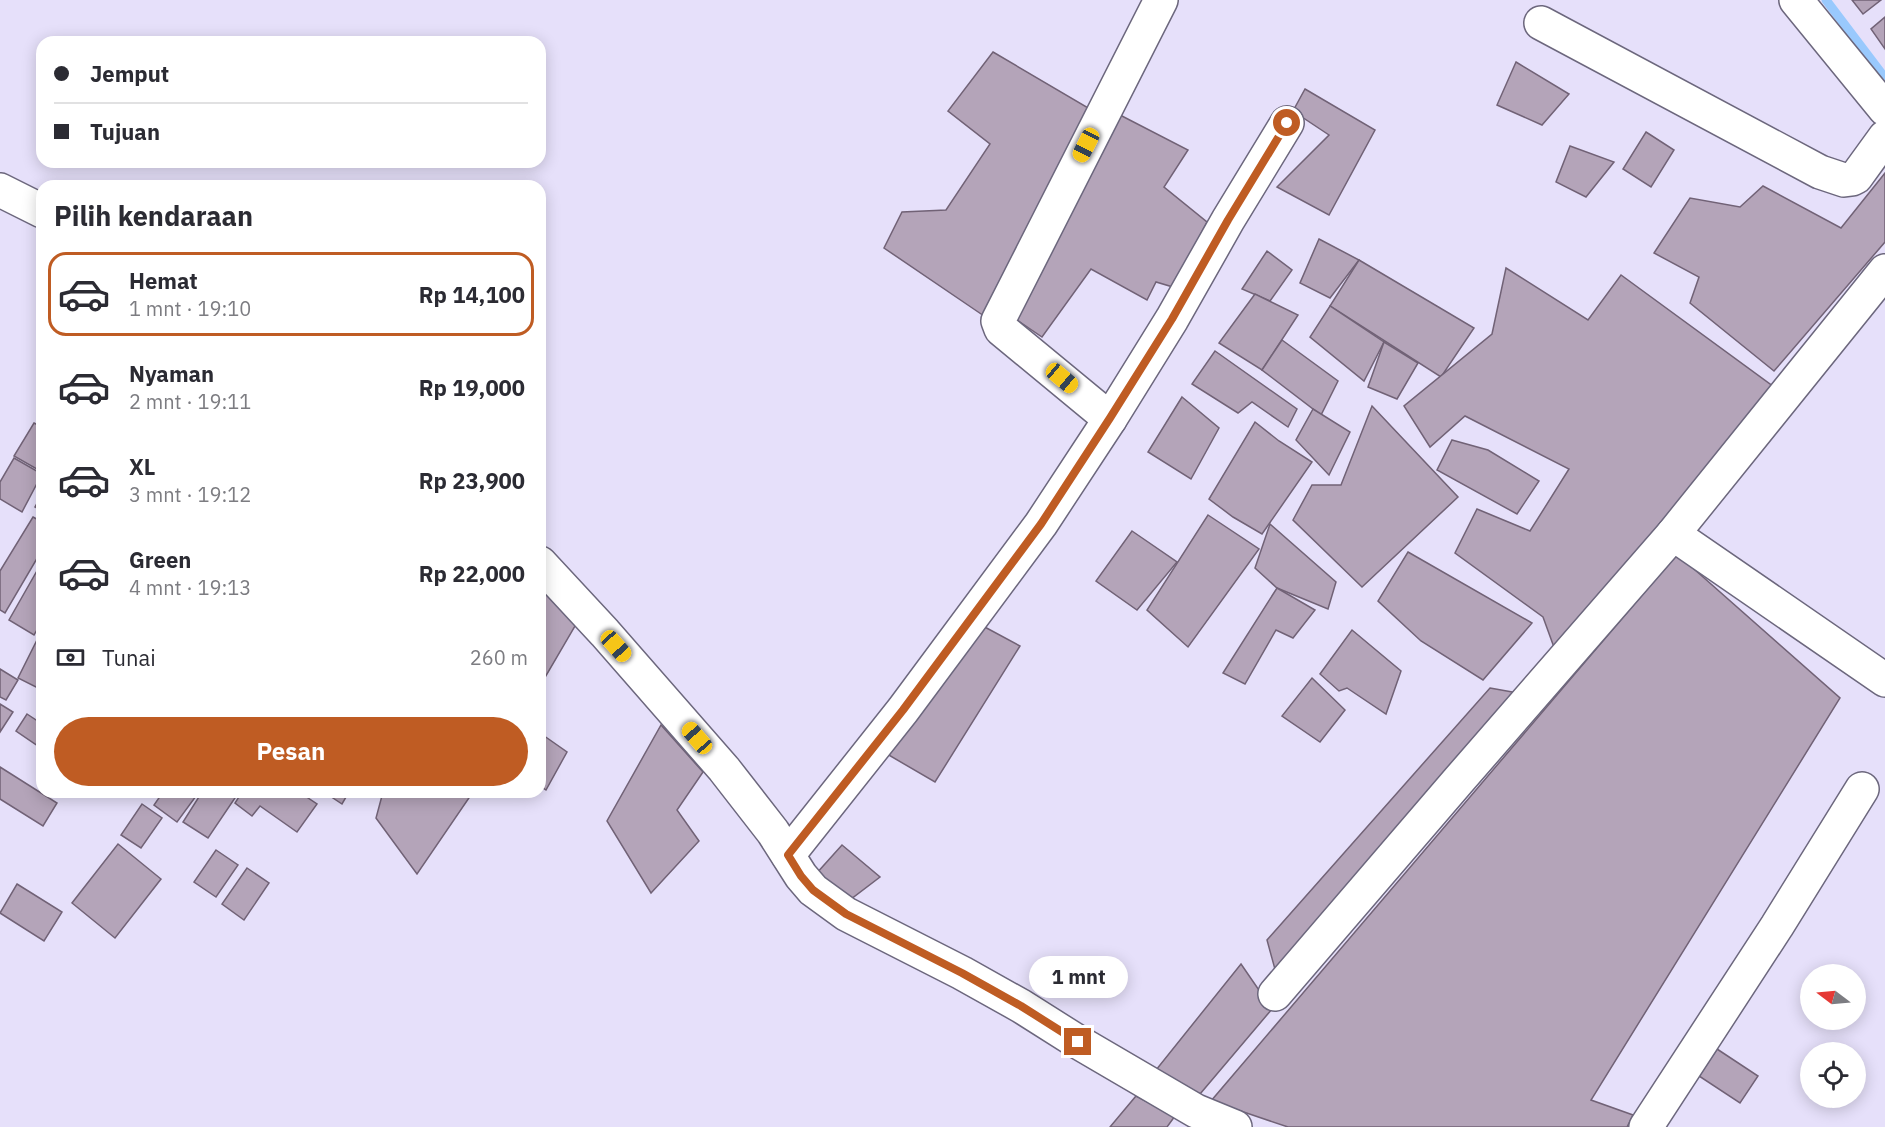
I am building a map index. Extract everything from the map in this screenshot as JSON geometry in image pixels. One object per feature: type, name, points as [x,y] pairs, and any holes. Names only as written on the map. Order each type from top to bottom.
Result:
[{"type":"street","points":[[1110,418],[1001,330],[998,321],[1161,0]]},
{"type":"street","points":[[1796,0],[1885,109]]},
{"type":"street","points":[[1541,23],[1832,177],[1844,180],[1856,177],[1885,137]]},
{"type":"street","points":[[788,855],[903,710],[1027,543],[1172,319],[1287,123]]},
{"type":"street","points":[[0,190],[36,208]]},
{"type":"street","points":[[1275,994],[1673,534],[1885,271]]},
{"type":"street","points":[[1673,534],[1885,680]]},
{"type":"street","points":[[546,569],[724,769],[773,832],[801,876],[813,890],[846,914],[1011,1000],[1078,1042],[1190,1119],[1235,1127]]},
{"type":"street","points":[[1646,1127],[1777,926],[1862,789]]},
{"type":"building","points":[[1852,0],[1881,0],[1863,14]]},
{"type":"building","points":[[1885,17],[1885,49],[1871,29]]},
{"type":"building","points":[[993,52],[1090,109],[987,318],[884,248],[902,212],[946,210],[990,144],[948,111]]},
{"type":"building","points":[[1516,62],[1569,94],[1542,125],[1497,105]]},
{"type":"building","points":[[1305,89],[1375,130],[1329,215],[1277,187],[1329,135],[1293,111]]},
{"type":"building","points":[[1120,115],[1188,150],[1164,187],[1207,222],[1173,287],[1156,282],[1147,300],[1091,269],[1042,337],[1014,318]]},
{"type":"building","points":[[1646,132],[1674,150],[1651,187],[1623,169]]},
{"type":"building","points":[[1570,146],[1614,162],[1586,197],[1556,182]]},
{"type":"building","points":[[1885,173],[1885,242],[1774,371],[1690,303],[1699,277],[1654,253],[1690,198],[1740,207],[1763,186],[1841,228]]},
{"type":"building","points":[[1319,239],[1359,260],[1330,298],[1300,283]]},
{"type":"building","points":[[1267,251],[1292,270],[1270,301],[1242,289]]},
{"type":"building","points":[[1359,260],[1474,328],[1441,377],[1330,306]]},
{"type":"building","points":[[1506,268],[1588,320],[1621,275],[1774,387],[1555,650],[1543,617],[1455,553],[1477,509],[1530,531],[1569,469],[1465,416],[1430,447],[1404,406],[1492,334]]},
{"type":"building","points":[[1255,294],[1298,315],[1262,370],[1219,343]]},
{"type":"building","points":[[1330,306],[1384,342],[1364,381],[1310,337]]},
{"type":"building","points":[[1282,340],[1338,381],[1321,415],[1262,370]]},
{"type":"building","points":[[1384,342],[1418,363],[1397,399],[1368,387]]},
{"type":"building","points":[[1215,351],[1297,409],[1288,427],[1252,402],[1238,413],[1192,384]]},
{"type":"building","points":[[1182,397],[1219,428],[1191,479],[1148,452]]},
{"type":"building","points":[[1372,406],[1458,497],[1362,587],[1293,520],[1312,485],[1341,485]]},
{"type":"building","points":[[1313,409],[1350,432],[1329,475],[1296,440]]},
{"type":"building","points":[[1255,422],[1312,462],[1262,534],[1209,499]]},
{"type":"building","points":[[34,423],[36,424],[36,469],[14,456]]},
{"type":"building","points":[[1452,440],[1488,450],[1539,481],[1517,514],[1437,470]]},
{"type":"building","points":[[14,458],[36,471],[36,485],[22,512],[0,499],[0,482]]},
{"type":"building","points":[[1208,515],[1259,549],[1188,647],[1147,610]]},
{"type":"building","points":[[33,517],[36,519],[36,560],[5,613],[0,610],[0,571]]},
{"type":"building","points":[[1270,524],[1336,582],[1328,609],[1277,588],[1255,568]]},
{"type":"building","points":[[1132,531],[1177,562],[1137,610],[1096,581]]},
{"type":"building","points":[[1408,552],[1532,623],[1483,680],[1421,641],[1378,601]]},
{"type":"building","points":[[1677,554],[1840,698],[1591,1100],[1633,1115],[1627,1127],[1288,1127],[1211,1101]]},
{"type":"building","points":[[36,573],[36,632],[34,635],[9,620]]},
{"type":"building","points":[[1277,588],[1315,610],[1293,638],[1276,630],[1245,684],[1223,673]]},
{"type":"building","points":[[546,591],[578,621],[546,676]]},
{"type":"building","points":[[981,625],[1020,646],[935,782],[887,754]]},
{"type":"building","points":[[1352,630],[1401,671],[1386,714],[1347,688],[1339,691],[1320,674]]},
{"type":"building","points":[[36,642],[36,687],[18,678]]},
{"type":"building","points":[[0,669],[18,680],[6,700],[0,697]]},
{"type":"building","points":[[1312,678],[1345,710],[1320,742],[1282,716]]},
{"type":"building","points":[[1490,688],[1518,693],[1276,973],[1267,940]]},
{"type":"building","points":[[0,704],[13,712],[0,732]]},
{"type":"building","points":[[27,714],[36,720],[36,745],[16,731]]},
{"type":"building","points":[[661,725],[703,772],[677,810],[699,841],[651,893],[607,821]]},
{"type":"building","points":[[546,737],[567,752],[546,790]]},
{"type":"building","points":[[0,767],[36,790],[36,798],[49,798],[57,803],[43,826],[0,799]]},
{"type":"building","points":[[159,798],[195,798],[177,822],[154,805]]},
{"type":"building","points":[[198,798],[235,798],[208,838],[183,822]]},
{"type":"building","points":[[238,798],[308,798],[317,804],[297,832],[260,806],[252,816],[235,803]]},
{"type":"building","points":[[333,798],[346,798],[342,804]]},
{"type":"building","points":[[381,798],[469,798],[417,874],[376,818]]},
{"type":"building","points":[[142,804],[162,818],[141,848],[121,835]]},
{"type":"building","points":[[118,844],[161,879],[115,938],[72,903]]},
{"type":"building","points":[[842,845],[880,877],[851,899],[816,874]]},
{"type":"building","points":[[216,850],[238,865],[216,897],[194,882]]},
{"type":"building","points":[[247,868],[269,883],[244,920],[222,904]]},
{"type":"building","points":[[17,884],[62,912],[44,941],[0,913]]},
{"type":"building","points":[[1241,964],[1272,1009],[1200,1094],[1156,1070]]},
{"type":"building","points":[[1717,1049],[1758,1076],[1740,1103],[1699,1076]]},
{"type":"building","points":[[1136,1096],[1175,1116],[1167,1127],[1110,1127]]},
{"type":"waterway","points":[[1826,0],[1885,78]]},
{"type":"route","points":[[1078,1042],[1021,1006],[962,973],[846,914],[813,890],[788,855],[903,710],[1041,524],[1172,319],[1287,123]]}]
